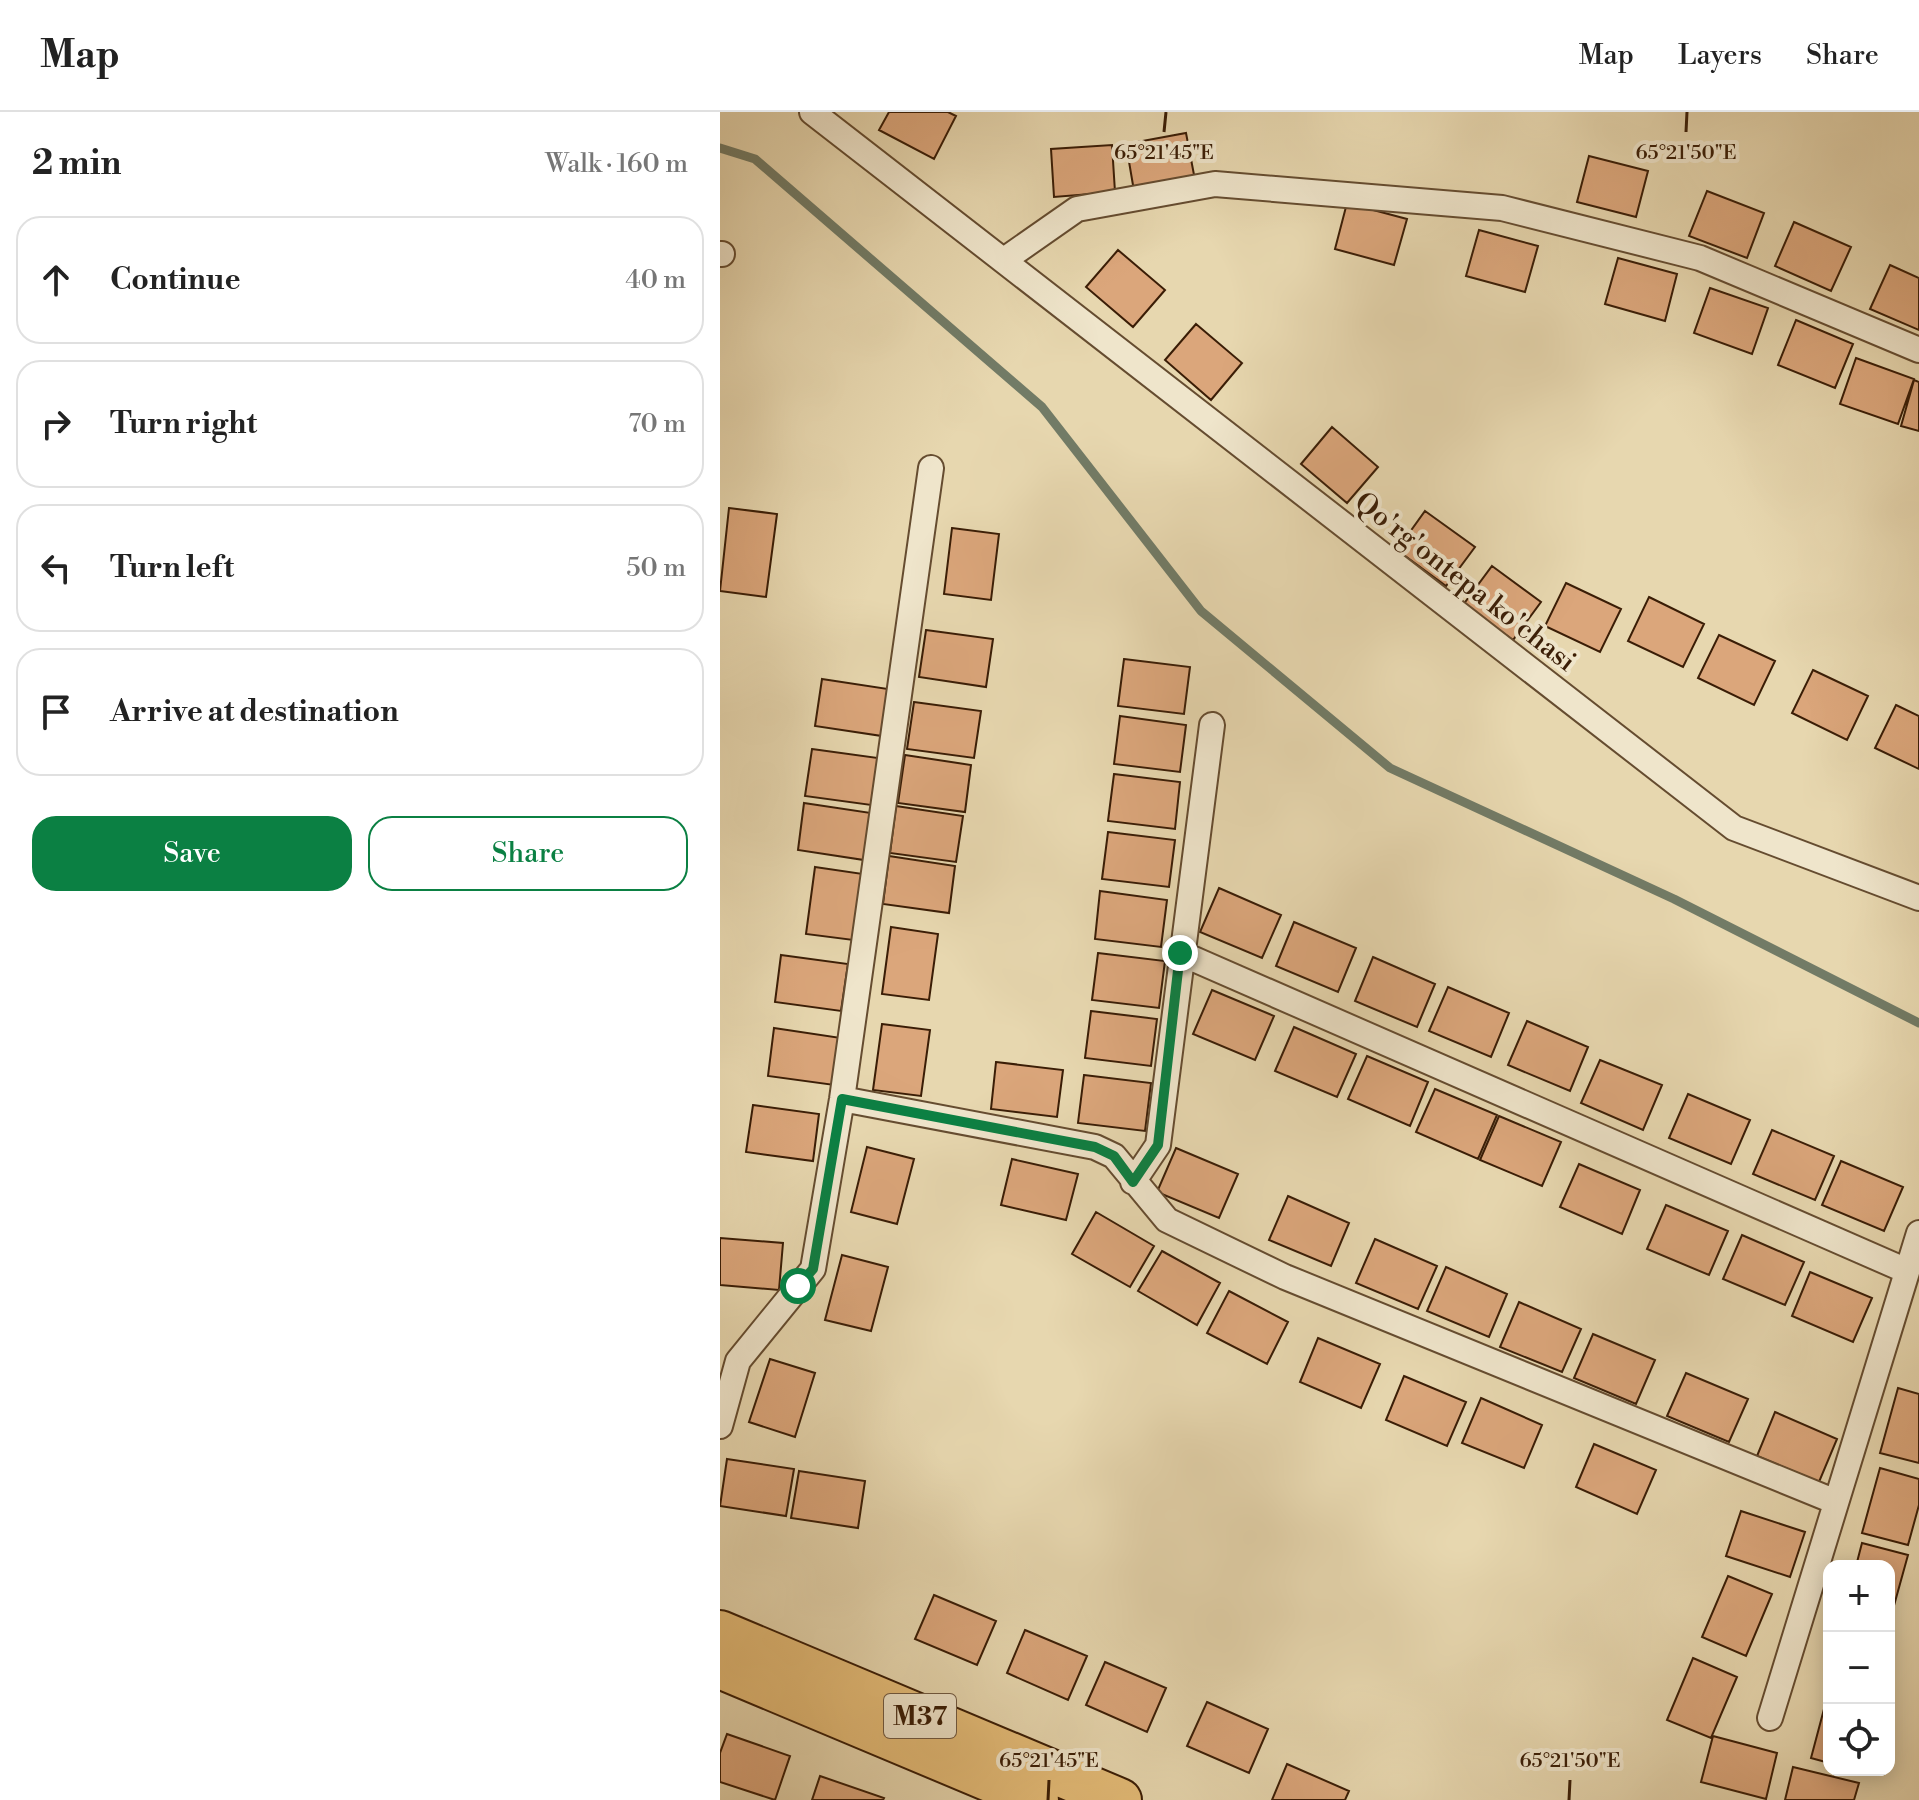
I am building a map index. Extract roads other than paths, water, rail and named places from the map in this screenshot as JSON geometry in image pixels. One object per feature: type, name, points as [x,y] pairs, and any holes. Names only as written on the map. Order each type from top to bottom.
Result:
[{"type":"highway","name":"M37","points":[[720,1632],[1120,1800]]},
{"type":"highway","name":"M37","points":[[720,1667],[1037,1800]]},
{"type":"street","name":"Qo'rg'ontepa ko'chasi","points":[[812,112],[1734,828],[1919,898]]},
{"type":"street","points":[[1004,260],[1077,209],[1215,184],[1502,208],[1700,258],[1919,350]]},
{"type":"street","points":[[720,1426],[738,1361],[813,1269],[842,1099],[931,468]]},
{"type":"street","points":[[1133,1182],[1158,1145],[1180,953],[1212,725]]},
{"type":"street","points":[[1180,953],[1907,1271]]},
{"type":"street","points":[[842,1099],[1095,1147],[1114,1156],[1167,1220],[1285,1277],[1836,1502]]},
{"type":"street","points":[[1770,1718],[1919,1233]]},
{"type":"waterway","points":[[720,148],[755,159],[1042,407],[1201,611],[1390,768],[1674,899],[1919,1023]]}]
